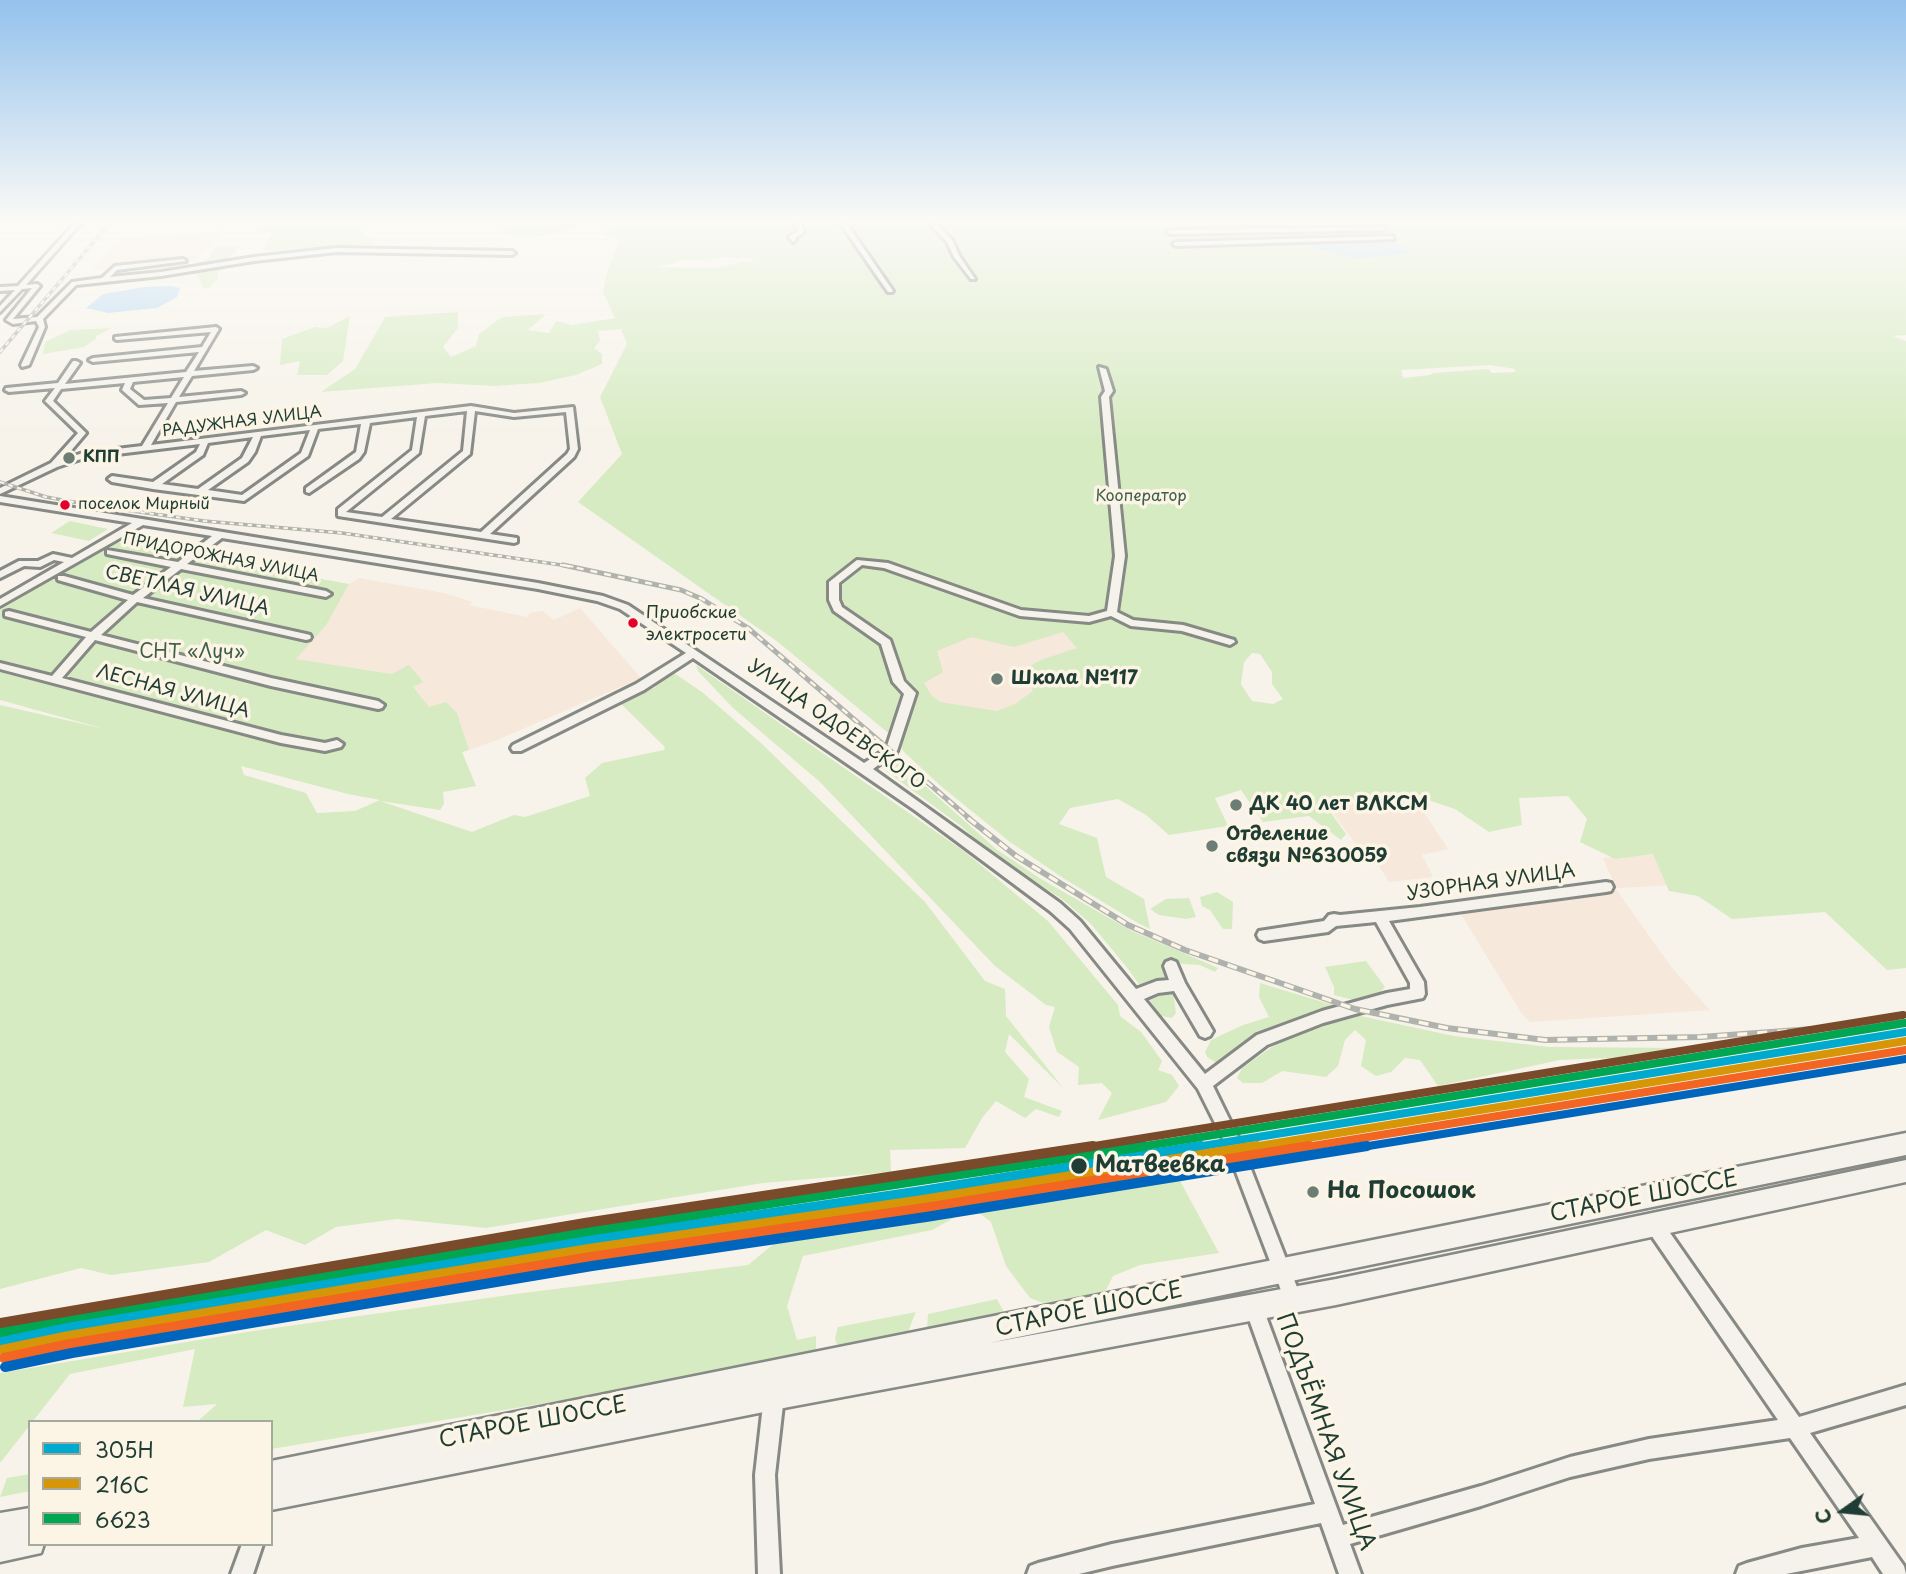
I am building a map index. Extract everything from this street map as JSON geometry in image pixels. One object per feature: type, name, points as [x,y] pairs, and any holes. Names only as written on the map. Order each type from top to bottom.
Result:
[{"type":"highway","name":"СТАРОЕ ШОССЕ","points":[[273,1475],[761,1378],[1906,1144]]},
{"type":"highway","name":"СТАРОЕ ШОССЕ","points":[[273,1495],[775,1396],[1254,1308],[1655,1226],[1906,1171]]},
{"type":"highway","points":[[1635,1199],[1655,1226]]},
{"type":"highway","points":[[0,1528],[28,1522]]},
{"type":"highway","points":[[0,1547],[28,1542]]},
{"type":"street","points":[[28,297],[9,320],[39,319],[60,297]]},
{"type":"street","points":[[25,365],[42,327],[39,319]]},
{"type":"street","points":[[117,338],[216,329],[145,448]]},
{"type":"street","points":[[93,360],[204,349]]},
{"type":"street","points":[[0,491],[54,465],[81,436],[82,433],[50,403],[58,386],[76,363]]},
{"type":"street","points":[[9,390],[253,368]]},
{"type":"street","points":[[1102,369],[1109,391],[1105,397],[1105,410],[1120,556],[1112,613]]},
{"type":"street","points":[[130,380],[126,390],[142,403],[241,393]]},
{"type":"street","points":[[383,521],[467,452],[471,408]]},
{"type":"street","name":"РАДУЖНАЯ УЛИЦА","points":[[54,465],[83,456],[471,408],[514,415],[570,409],[574,449],[571,455],[482,536]]},
{"type":"street","points":[[421,414],[416,451],[341,511],[341,514],[514,540]]},
{"type":"street","points":[[309,490],[356,457],[360,452],[366,421]]},
{"type":"street","points":[[112,479],[248,497],[305,454],[315,427]]},
{"type":"street","points":[[199,492],[245,460],[258,434]]},
{"type":"street","points":[[153,486],[196,456],[205,441]]},
{"type":"street","name":"УЛИЦА ОДОЕВСКОГО","points":[[0,499],[525,583],[599,598],[625,607],[863,770],[1055,907],[1097,949],[1204,1084],[1230,1136],[1293,1300]]},
{"type":"street","points":[[0,603],[141,522]]},
{"type":"street","points":[[55,679],[92,637],[135,598],[221,534]]},
{"type":"street","name":"ПРИДОРОЖНАЯ УЛИЦА","points":[[110,552],[326,594]]},
{"type":"street","points":[[0,575],[22,563],[40,564],[53,557],[73,561]]},
{"type":"street","points":[[863,770],[891,751],[910,693],[899,682],[886,642],[838,609],[834,600],[834,582],[860,562],[885,565],[913,573],[1020,613],[1089,619],[1112,613],[1131,624],[1183,628],[1230,642]]},
{"type":"street","name":"СВЕТЛАЯ УЛИЦА","points":[[61,578],[135,598],[306,637]]},
{"type":"street","points":[[9,614],[271,682],[378,705]]},
{"type":"street","points":[[517,748],[640,687],[694,653]]},
{"type":"street","name":"ЛЕСНАЯ УЛИЦА","points":[[0,666],[281,739],[325,747],[337,744]]},
{"type":"street","name":"УЗОРНАЯ УЛИЦА","points":[[1264,935],[1328,926],[1334,919],[1339,921],[1380,917],[1606,887]]},
{"type":"street","points":[[1204,1084],[1262,1040],[1322,1017],[1387,999],[1418,995],[1417,982],[1380,917]]},
{"type":"street","points":[[1171,966],[1178,985],[1205,1031]]},
{"type":"street","points":[[1134,996],[1157,987],[1178,985]]},
{"type":"street","points":[[1655,1226],[1896,1574]]},
{"type":"street","name":"ПОДЪЁМНАЯ УЛИЦА","points":[[1254,1308],[1350,1574]]},
{"type":"street","points":[[1336,1537],[1481,1496],[1570,1466],[1649,1449],[1794,1428],[1906,1395]]},
{"type":"street","points":[[769,1574],[765,1475],[775,1396]]},
{"type":"street","points":[[1038,1574],[1112,1555],[1327,1512]]},
{"type":"street","points":[[242,1574],[252,1546]]},
{"type":"street","points":[[1747,1574],[1802,1559],[1876,1546]]},
{"type":"shaded area","points":[[359,578],[444,593],[472,602],[469,605],[527,617],[530,613],[543,611],[554,620],[580,608],[641,678],[469,750],[457,713],[429,708],[413,687],[423,681],[295,659],[327,624],[349,584]]},
{"type":"shaded area","name":"Школа №117","points":[[1065,627],[1083,645],[1044,731],[917,698],[918,647],[970,634]]},
{"type":"shaded area","points":[[1416,800],[1448,849],[1422,855],[1433,877],[1389,882],[1374,858],[1367,859],[1326,804]]},
{"type":"shaded area","points":[[1663,854],[1674,885],[1616,888],[1603,858]]},
{"type":"shaded area","points":[[1616,889],[1672,968],[1710,1010],[1530,1022],[1522,1014],[1459,911]]},
{"type":"green space","name":"Кооператор","points":[[606,297],[1906,297],[1906,335],[1893,336],[1906,341],[1906,968],[1887,970],[1825,912],[1732,919],[1698,896],[1669,891],[1653,854],[1615,859],[1580,842],[1587,819],[1568,796],[1519,798],[1522,825],[1489,832],[1455,809],[1419,797],[1323,802],[1346,834],[1341,840],[1309,816],[1263,822],[1241,790],[1215,798],[1228,826],[1169,835],[1146,815],[1118,799],[1070,808],[1059,824],[1097,838],[1106,877],[1144,899],[1150,929],[1136,922],[1010,842],[904,752],[900,746],[900,735],[887,732],[778,642],[578,502],[622,454],[600,397],[627,344],[621,329],[598,331],[600,341],[594,348],[602,354],[602,364],[576,375],[539,383],[494,386],[438,383],[321,392],[355,369],[385,317],[458,312],[458,328],[443,347],[451,357],[476,346],[479,334],[502,317],[546,314],[528,330],[549,333],[556,321],[572,325],[615,318]],"holes":[[[1490,365],[1515,369],[1515,372],[1492,373],[1488,369],[1403,378],[1401,370]],[[1063,632],[1077,648],[1041,660],[1025,669],[1033,691],[1015,704],[997,711],[940,702],[931,695],[924,683],[943,672],[937,651],[971,637],[1014,647]],[[1252,653],[1260,654],[1272,672],[1272,684],[1283,699],[1273,704],[1252,701],[1241,684],[1244,662]]]},
{"type":"green space","points":[[350,316],[343,361],[327,375],[297,375],[300,361],[280,365],[282,339],[315,327],[327,328]]},
{"type":"green space","points":[[112,328],[96,336],[96,339],[84,347],[43,354],[45,342],[70,330]]},
{"type":"green space","points":[[70,521],[108,529],[89,541],[51,533]]},
{"type":"green space","name":"СНТ «Луч»","points":[[112,541],[349,584],[327,624],[296,659],[392,674],[409,665],[423,682],[413,687],[429,707],[446,702],[457,713],[469,750],[462,752],[476,786],[443,792],[444,804],[440,810],[380,801],[472,832],[514,815],[525,817],[590,796],[585,778],[602,763],[664,750],[665,747],[619,702],[656,687],[649,676],[665,667],[702,692],[761,743],[925,902],[985,981],[1005,989],[1006,1016],[1064,1089],[1009,1034],[1005,1052],[1029,1079],[1024,1097],[1062,1111],[1059,1117],[1036,1109],[1025,1118],[996,1101],[982,1118],[965,1148],[890,1150],[891,1172],[763,1183],[486,1228],[397,1219],[336,1227],[305,1245],[266,1230],[209,1262],[111,1275],[81,1268],[0,1289],[0,705],[105,729],[0,700],[0,605]],"holes":[[[241,766],[380,800],[355,811],[317,813],[306,793],[244,775]]]},
{"type":"green space","points":[[696,665],[965,852],[1048,921],[1118,1005],[1120,1016],[1141,1032],[1162,1061],[1158,1070],[1172,1075],[1179,1086],[1166,1102],[1098,1120],[1112,1093],[1102,1083],[1078,1085],[1079,1067],[1057,1052],[1049,1027],[1055,1007],[1046,1005],[995,966],[820,782],[733,708],[698,671]]},
{"type":"green space","points":[[883,758],[895,759],[996,849],[1041,879],[1130,930],[1218,968],[1215,972],[1200,965],[1169,963],[1176,1013],[1172,1018],[1161,1016],[1129,970],[1091,924],[1062,899],[992,854],[961,826],[878,765]]},
{"type":"green space","points":[[1217,892],[1233,902],[1232,929],[1223,929],[1210,910],[1202,906],[1200,897]]},
{"type":"green space","points":[[1189,898],[1196,917],[1186,919],[1159,915],[1150,909],[1166,899]]},
{"type":"green space","points":[[1366,961],[1385,987],[1374,999],[1361,1002],[1334,995],[1334,987],[1325,967]]},
{"type":"green space","points":[[1260,983],[1336,1006],[1279,1026],[1220,1065],[1207,1057],[1205,1052],[1211,1040],[1243,1025],[1269,1017],[1259,997]]},
{"type":"green space","points":[[1356,1015],[1454,1036],[1549,1047],[1688,1048],[1631,1057],[1560,1060],[1438,1086],[1420,1060],[1405,1058],[1391,1072],[1376,1076],[1361,1066],[1366,1040],[1355,1030],[1345,1040],[1338,1066],[1326,1077],[1282,1071],[1262,1083],[1243,1083],[1237,1078],[1242,1068],[1276,1044]]},
{"type":"green space","points":[[1172,1166],[1219,1253],[1140,1265],[1113,1276],[1105,1292],[1043,1303],[1030,1298],[1006,1266],[991,1222],[972,1208],[932,1230],[803,1256],[787,1306],[797,1340],[816,1336],[816,1354],[767,1366],[273,1449],[273,1420],[199,1420],[217,1404],[183,1407],[195,1349],[70,1374],[34,1420],[28,1420],[28,1427],[0,1463],[0,1373],[253,1331],[748,1265],[776,1242]]},
{"type":"green space","points":[[997,1299],[1004,1312],[1002,1317],[930,1332],[927,1329],[928,1314]]},
{"type":"green space","points":[[916,1312],[907,1334],[838,1350],[835,1338],[838,1327]]},
{"type":"green space","points":[[28,1474],[28,1491],[0,1497],[7,1478]]},
{"type":"water","points":[[99,297],[176,297],[157,308],[108,313],[86,308]]},
{"type":"railway","points":[[0,352],[46,297]]},
{"type":"railway","points":[[0,482],[46,497],[90,505],[204,521],[342,533],[567,566]]},
{"type":"railway","points":[[567,566],[575,567]]},
{"type":"railway","points":[[567,566],[681,590],[702,599],[748,628],[970,819]]},
{"type":"railway","points":[[968,818],[1016,856],[1128,925],[1185,950],[1355,1009],[1447,1028],[1545,1040],[1701,1037],[1840,1027],[1906,1017]]},
{"type":"transit line","points":[[0,1323],[585,1223],[919,1174],[1903,1015]]},
{"type":"transit line","name":"6623","points":[[0,1332],[66,1318],[587,1231],[921,1182],[1905,1023]]},
{"type":"transit line","name":"305Н","points":[[0,1341],[67,1327],[588,1240],[922,1191],[1906,1032]]},
{"type":"transit line","name":"216С","points":[[2,1350],[69,1336],[589,1249],[923,1200],[1906,1041]]},
{"type":"transit line","points":[[4,1358],[70,1344],[591,1257],[925,1208],[1906,1050]]},
{"type":"transit line","points":[[5,1367],[72,1353],[592,1266],[926,1217],[1906,1059]]},
{"type":"place","name":"КПП","points":[[69,458]]},
{"type":"place","name":"поселок Мирный","points":[[65,505]]},
{"type":"place","name":"Приобские электросети","points":[[633,623]]},
{"type":"place","name":"Школа №117","points":[[997,679]]},
{"type":"place","name":"ДК 40 лет ВЛКСМ","points":[[1236,805]]},
{"type":"place","name":"Отделение связи №630059","points":[[1212,846]]},
{"type":"place","name":"Матвеевка","points":[[1079,1166]]},
{"type":"place","name":"На Посошок","points":[[1313,1192]]}]
